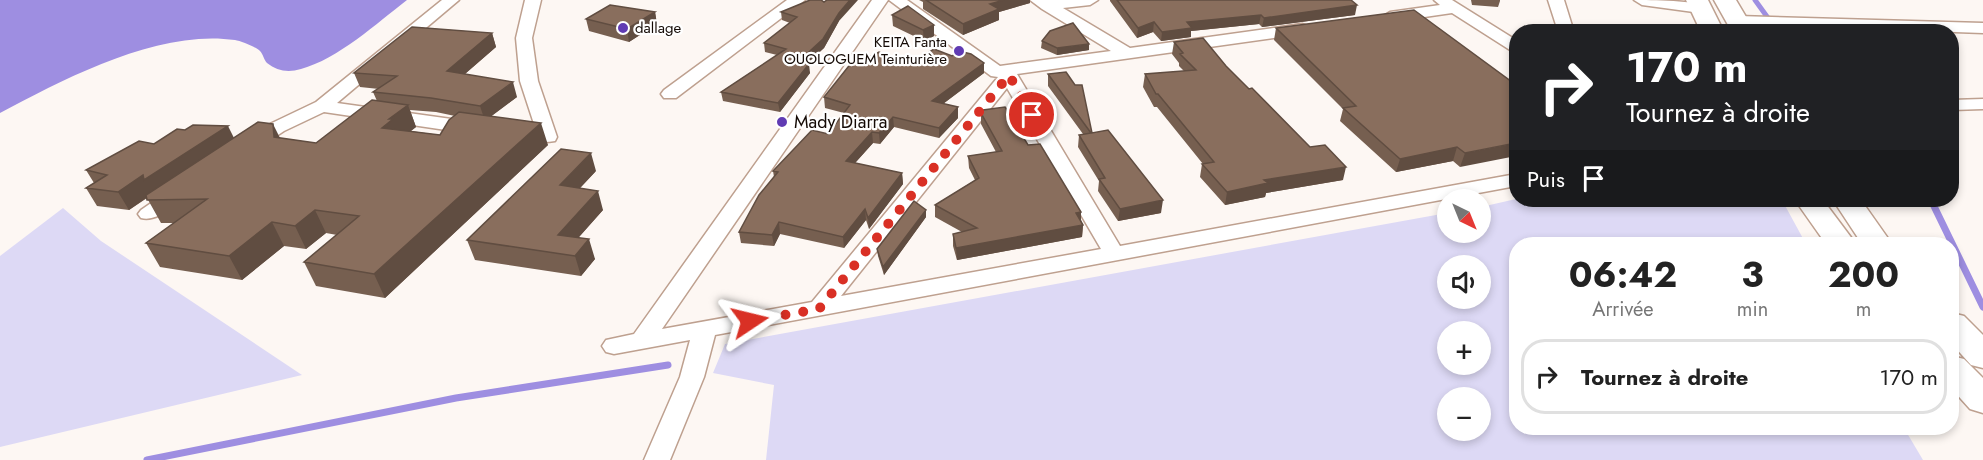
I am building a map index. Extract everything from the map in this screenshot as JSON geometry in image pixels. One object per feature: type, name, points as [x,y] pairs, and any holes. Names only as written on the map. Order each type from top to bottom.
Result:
[{"type":"highway","points":[[1725,0],[1740,24]]},
{"type":"highway","points":[[1699,4],[1709,24]]},
{"type":"highway","points":[[1814,207],[1836,237]]},
{"type":"highway","points":[[1851,207],[1872,237]]},
{"type":"highway","points":[[1959,331],[1983,356]]},
{"type":"highway","points":[[1959,375],[1983,400]]},
{"type":"street","points":[[241,152],[278,126],[322,106],[451,0]]},
{"type":"street","points":[[322,106],[548,137],[529,81],[524,38],[533,0]]},
{"type":"street","points":[[670,94],[797,0]]},
{"type":"street","points":[[641,342],[880,0]]},
{"type":"street","points":[[897,0],[997,72],[1007,73],[1315,28]]},
{"type":"street","points":[[1042,3],[1090,0]]},
{"type":"street","points":[[1556,0],[1563,24]]},
{"type":"street","points":[[1642,0],[1699,4]]},
{"type":"street","points":[[1042,3],[1128,54]]},
{"type":"street","points":[[1373,20],[1448,4],[1509,43]]},
{"type":"street","points":[[1959,28],[1983,28]]},
{"type":"street","points":[[1007,73],[1114,254]]},
{"type":"street","points":[[819,309],[1007,73]]},
{"type":"street","points":[[1959,105],[1983,104]]},
{"type":"street","points":[[614,346],[1509,181]]},
{"type":"street","points":[[148,214],[194,183]]},
{"type":"street","points":[[657,460],[692,377],[705,330]]},
{"type":"shaded area","points":[[0,0],[407,0],[343,49],[301,69],[287,71],[275,68],[267,63],[258,49],[235,40],[206,39],[175,42],[113,59],[54,85],[0,113]]},
{"type":"shaded area","points":[[1509,201],[1509,207],[1786,207],[1802,237],[1509,237],[1509,435],[1908,435],[1923,460],[766,460],[774,385],[713,373],[725,344],[1437,215],[1437,243],[1491,243],[1491,205]]},
{"type":"shaded area","points":[[63,208],[101,241],[302,375],[0,447],[0,256]]},
{"type":"building","points":[[810,0],[824,2],[850,0],[823,39],[797,63],[809,64],[778,103],[721,92],[786,49],[764,43],[797,17],[781,12]]},
{"type":"building","points":[[926,0],[1004,0],[990,4],[999,9],[963,24]]},
{"type":"building","points":[[1117,0],[1351,0],[1357,5],[1264,18],[1261,15],[1187,22],[1192,28],[1162,32],[1154,22],[1138,28]]},
{"type":"building","points":[[610,5],[655,12],[627,29],[586,19]]},
{"type":"building","points":[[908,6],[934,25],[923,30],[892,15]]},
{"type":"building","points":[[1414,10],[1509,80],[1509,144],[1465,153],[1457,147],[1400,159],[1343,108],[1356,106],[1276,28]]},
{"type":"building","points":[[1073,23],[1089,44],[1057,48],[1042,41],[1050,31]]},
{"type":"building","points":[[412,27],[492,33],[447,71],[513,82],[480,106],[373,92],[397,76],[354,73]]},
{"type":"building","points":[[1203,38],[1226,66],[1249,89],[1252,88],[1310,147],[1325,145],[1346,167],[1264,180],[1268,183],[1227,192],[1202,164],[1214,162],[1156,94],[1145,74],[1196,70],[1180,54],[1183,53],[1174,42]]},
{"type":"building","points":[[934,49],[952,56],[959,51],[971,54],[984,63],[932,101],[958,107],[939,128],[893,117],[879,133],[872,132],[846,161],[902,173],[868,218],[865,209],[843,237],[779,222],[772,235],[739,232],[759,195],[778,172],[773,171],[812,130],[828,134],[850,105],[824,97],[856,57],[868,58],[879,52],[910,64]]},
{"type":"building","points":[[1066,72],[1075,85],[1082,85],[1092,133],[1108,130],[1163,200],[1120,209],[1099,179],[1105,178],[1079,135],[1091,133],[1048,74]]},
{"type":"building","points":[[372,100],[408,105],[389,119],[393,119],[382,128],[440,135],[449,120],[459,112],[541,123],[374,274],[304,262],[359,216],[315,210],[295,226],[272,222],[229,256],[146,243],[207,199],[147,200],[146,195],[258,122],[273,124],[274,137],[316,143]]},
{"type":"building","points":[[1005,107],[1028,145],[1040,144],[1081,212],[1076,213],[1083,225],[956,248],[953,234],[977,228],[935,205],[979,178],[968,156],[1002,151],[981,113],[983,110]]},
{"type":"building","points":[[193,125],[228,126],[144,180],[143,175],[118,192],[86,188],[107,175],[86,170],[139,141],[154,144],[177,129],[185,130]]},
{"type":"building","points":[[561,149],[591,153],[560,185],[598,191],[558,235],[589,239],[575,256],[467,240]]},
{"type":"building","points":[[914,201],[926,210],[883,267],[877,249]]},
{"type":"waterway","points":[[1755,0],[1768,18]]},
{"type":"waterway","points":[[1934,207],[1949,237]]},
{"type":"waterway","points":[[1959,258],[1983,307]]},
{"type":"waterway","points":[[147,460],[456,398],[668,365]]},
{"type":"place","name":"dallage","points":[[623,28]]},
{"type":"place","name":"KEITA Fanta OUOLOGUEM Teinturière","points":[[959,51]]},
{"type":"place","name":"Mady Diarra","points":[[782,122]]},
{"type":"route","points":[[750,321],[819,309],[1009,75],[1032,115]]}]
